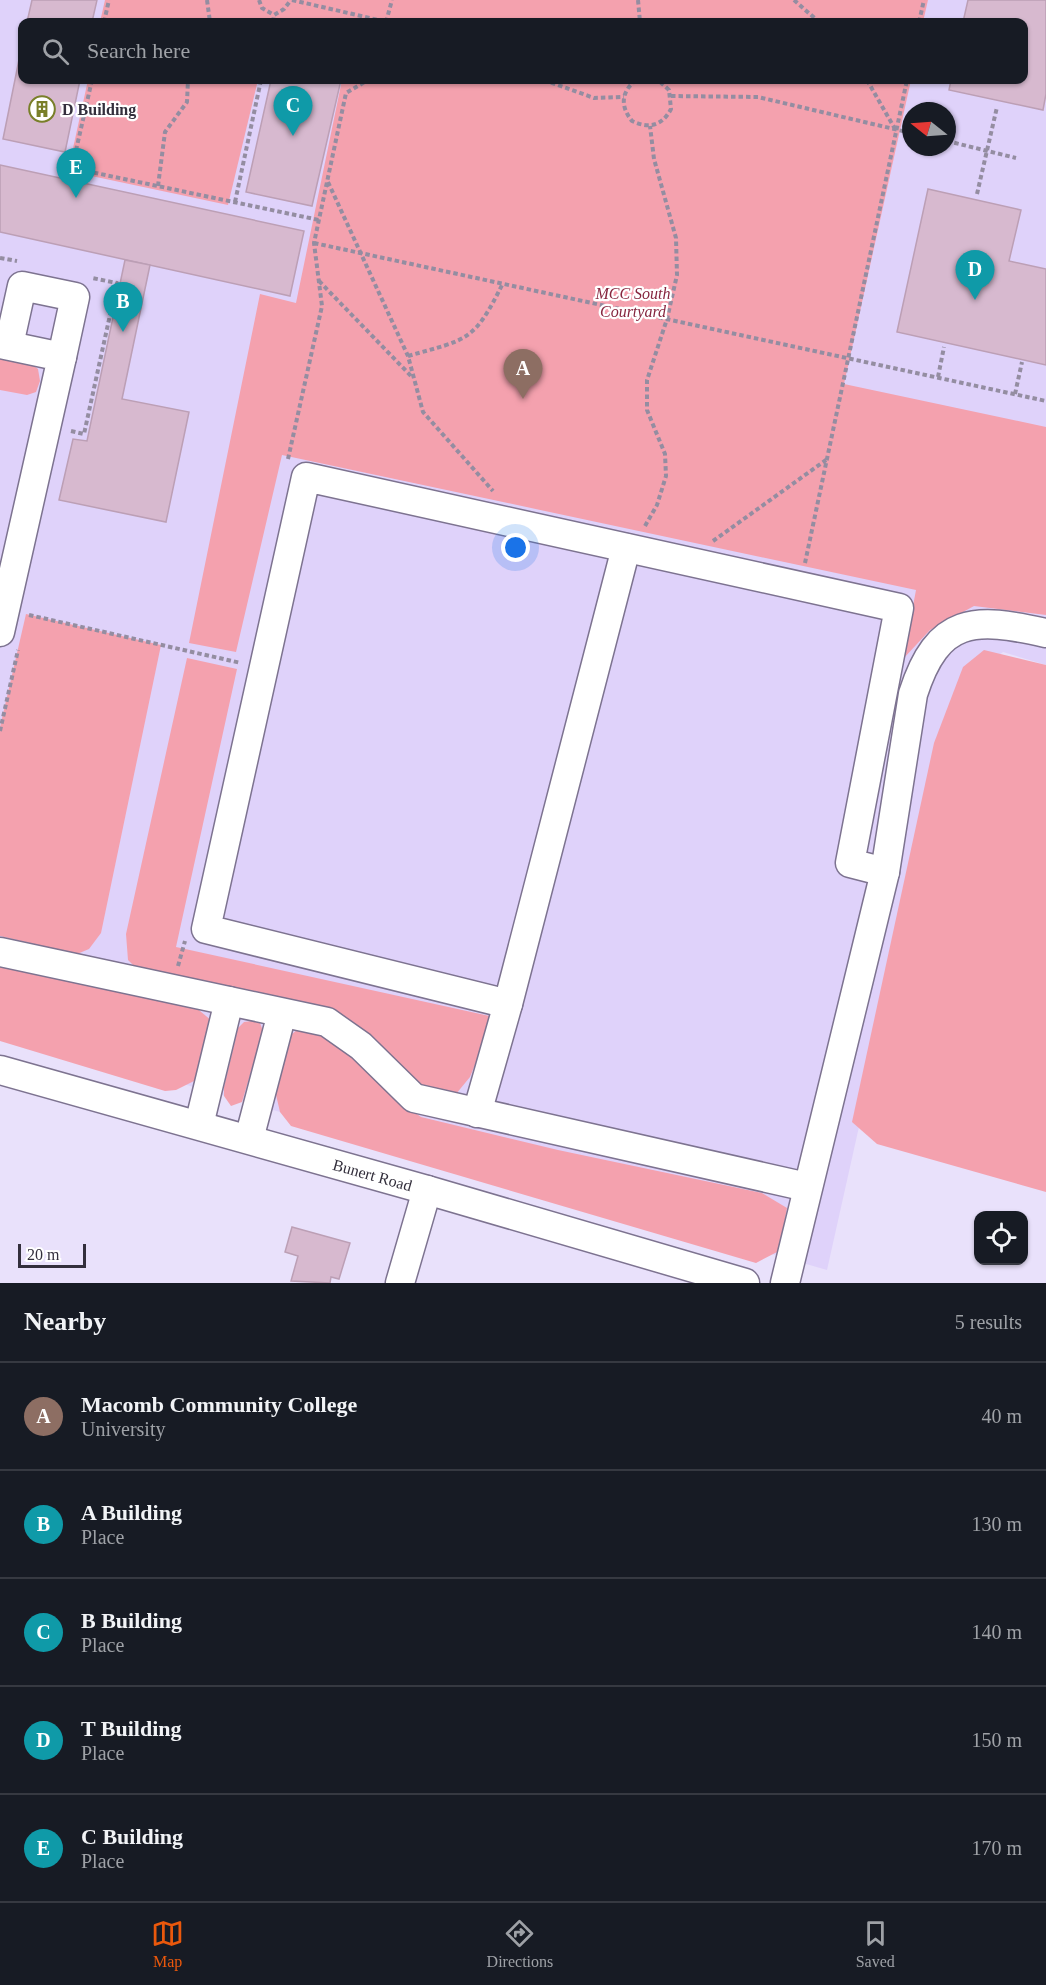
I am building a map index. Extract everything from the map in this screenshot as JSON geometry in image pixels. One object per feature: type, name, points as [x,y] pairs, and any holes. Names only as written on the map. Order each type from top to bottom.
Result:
[{"type":"street","points":[[2,622],[62,357],[75,297],[22,286],[4,344],[62,357]]},
{"type":"street","points":[[508,1004],[206,929],[306,477],[634,540],[899,608],[850,863],[885,872]]},
{"type":"street","points":[[477,1113],[634,540]]},
{"type":"street","points":[[785,1283],[885,872],[913,694],[926,658],[954,632],[974,624],[995,623],[1046,633]]},
{"type":"street","points":[[0,952],[327,1022],[346,1034],[414,1098],[807,1186]]},
{"type":"street","points":[[198,1125],[229,1001]]},
{"type":"street","points":[[249,1139],[282,1013]]},
{"type":"street","name":"Bunert Road","points":[[0,1070],[427,1190],[730,1281]]},
{"type":"street","points":[[400,1283],[427,1190]]},
{"type":"path","points":[[105,18],[109,0]]},
{"type":"path","points":[[207,0],[209,18]]},
{"type":"path","points":[[259,0],[262,8],[274,15]]},
{"type":"path","points":[[274,15],[292,0],[369,18]]},
{"type":"path","points":[[387,18],[392,0]]},
{"type":"path","points":[[638,0],[640,18]]},
{"type":"path","points":[[794,0],[814,18]]},
{"type":"path","points":[[920,18],[924,0]]},
{"type":"path","points":[[91,84],[72,168],[319,220]]},
{"type":"path","points":[[158,186],[165,132],[187,102],[188,84]]},
{"type":"path","points":[[235,202],[260,84]]},
{"type":"path","points":[[555,84],[594,98],[624,97]]},
{"type":"path","points":[[631,84],[624,97],[626,113],[632,121],[650,126],[666,117],[671,109],[669,90],[662,84]]},
{"type":"path","points":[[869,84],[896,129]]},
{"type":"path","points":[[805,566],[906,84]]},
{"type":"path","points":[[671,96],[758,98],[902,131]]},
{"type":"path","points":[[977,194],[997,107]]},
{"type":"path","points":[[634,540],[657,505],[666,476],[665,454],[647,410],[646,380],[668,319],[677,275],[676,238],[654,159],[650,126]]},
{"type":"path","points":[[956,143],[1016,158]]},
{"type":"path","points":[[327,181],[408,356],[423,412],[493,492]]},
{"type":"path","points":[[314,243],[1046,400]]},
{"type":"path","points":[[319,280],[413,378]]},
{"type":"path","points":[[408,356],[463,340],[484,321],[503,284]]},
{"type":"path","points":[[938,377],[944,347]]},
{"type":"path","points":[[1015,394],[1022,362]]},
{"type":"path","points":[[707,545],[827,459]]},
{"type":"path","points":[[2,622],[247,664]]},
{"type":"shaded area","points":[[0,0],[1046,0],[1046,665],[1003,652],[957,688],[827,1270],[0,1031]]},
{"type":"green space","points":[[105,0],[928,0],[924,18],[101,18]]},
{"type":"green space","points":[[87,84],[257,84],[228,205],[68,171]]},
{"type":"green space","name":"MCC South Courtyard","points":[[341,84],[910,84],[906,102],[902,102],[902,121],[844,384],[1046,427],[1046,615],[974,606],[930,630],[903,659],[916,590],[282,455],[236,652],[189,643],[260,294],[296,303]]},
{"type":"green space","points":[[0,357],[30,363],[38,369],[40,381],[36,392],[27,395],[0,390]]},
{"type":"green space","points":[[26,614],[161,645],[101,933],[89,949],[77,954],[0,936],[0,727]]},
{"type":"green space","points":[[984,650],[1046,665],[1046,1192],[877,1144],[852,1122],[934,743],[963,667]]},
{"type":"green space","points":[[187,658],[237,669],[176,947],[494,1017],[470,1077],[456,1094],[430,1092],[402,1075],[384,1051],[352,1021],[323,1008],[136,968],[128,960],[126,934]]},
{"type":"green space","points":[[0,962],[194,1006],[212,1021],[196,1080],[176,1090],[165,1091],[0,1041]]},
{"type":"green space","points":[[244,1022],[260,1023],[263,1031],[242,1102],[231,1106],[224,1096],[224,1087],[238,1028]]},
{"type":"green space","points":[[297,1030],[321,1035],[342,1047],[394,1097],[421,1117],[558,1150],[762,1193],[787,1208],[779,1251],[756,1263],[291,1126],[280,1112],[269,1065],[287,1038]]},
{"type":"building","points":[[32,0],[97,0],[93,18],[28,18]]},
{"type":"building","points":[[968,0],[1046,0],[1046,94],[1043,110],[949,90],[950,84],[1028,84],[1028,18],[964,18]]},
{"type":"building","name":"D Building","points":[[18,65],[18,84],[79,84],[65,152],[3,139]]},
{"type":"building","points":[[270,84],[340,84],[312,206],[246,192]]},
{"type":"building","points":[[0,165],[304,231],[290,296],[0,232]]},
{"type":"building","points":[[928,189],[1021,210],[1009,261],[1046,269],[1046,365],[897,332]]},
{"type":"building","points":[[125,260],[150,265],[122,399],[189,412],[166,522],[59,500],[73,439],[87,441]]},
{"type":"building","points":[[292,1227],[350,1243],[339,1279],[331,1277],[330,1283],[291,1281],[298,1256],[285,1252]]},
{"type":"place","name":"D Building","points":[[42,109]]},
{"type":"place","name":"B Building","points":[[293,136]]},
{"type":"place","name":"C Building","points":[[76,198]]},
{"type":"place","name":"T Building","points":[[975,300]]},
{"type":"place","name":"A Building","points":[[123,332]]},
{"type":"place","name":"Macomb Community College","points":[[523,399]]}]
